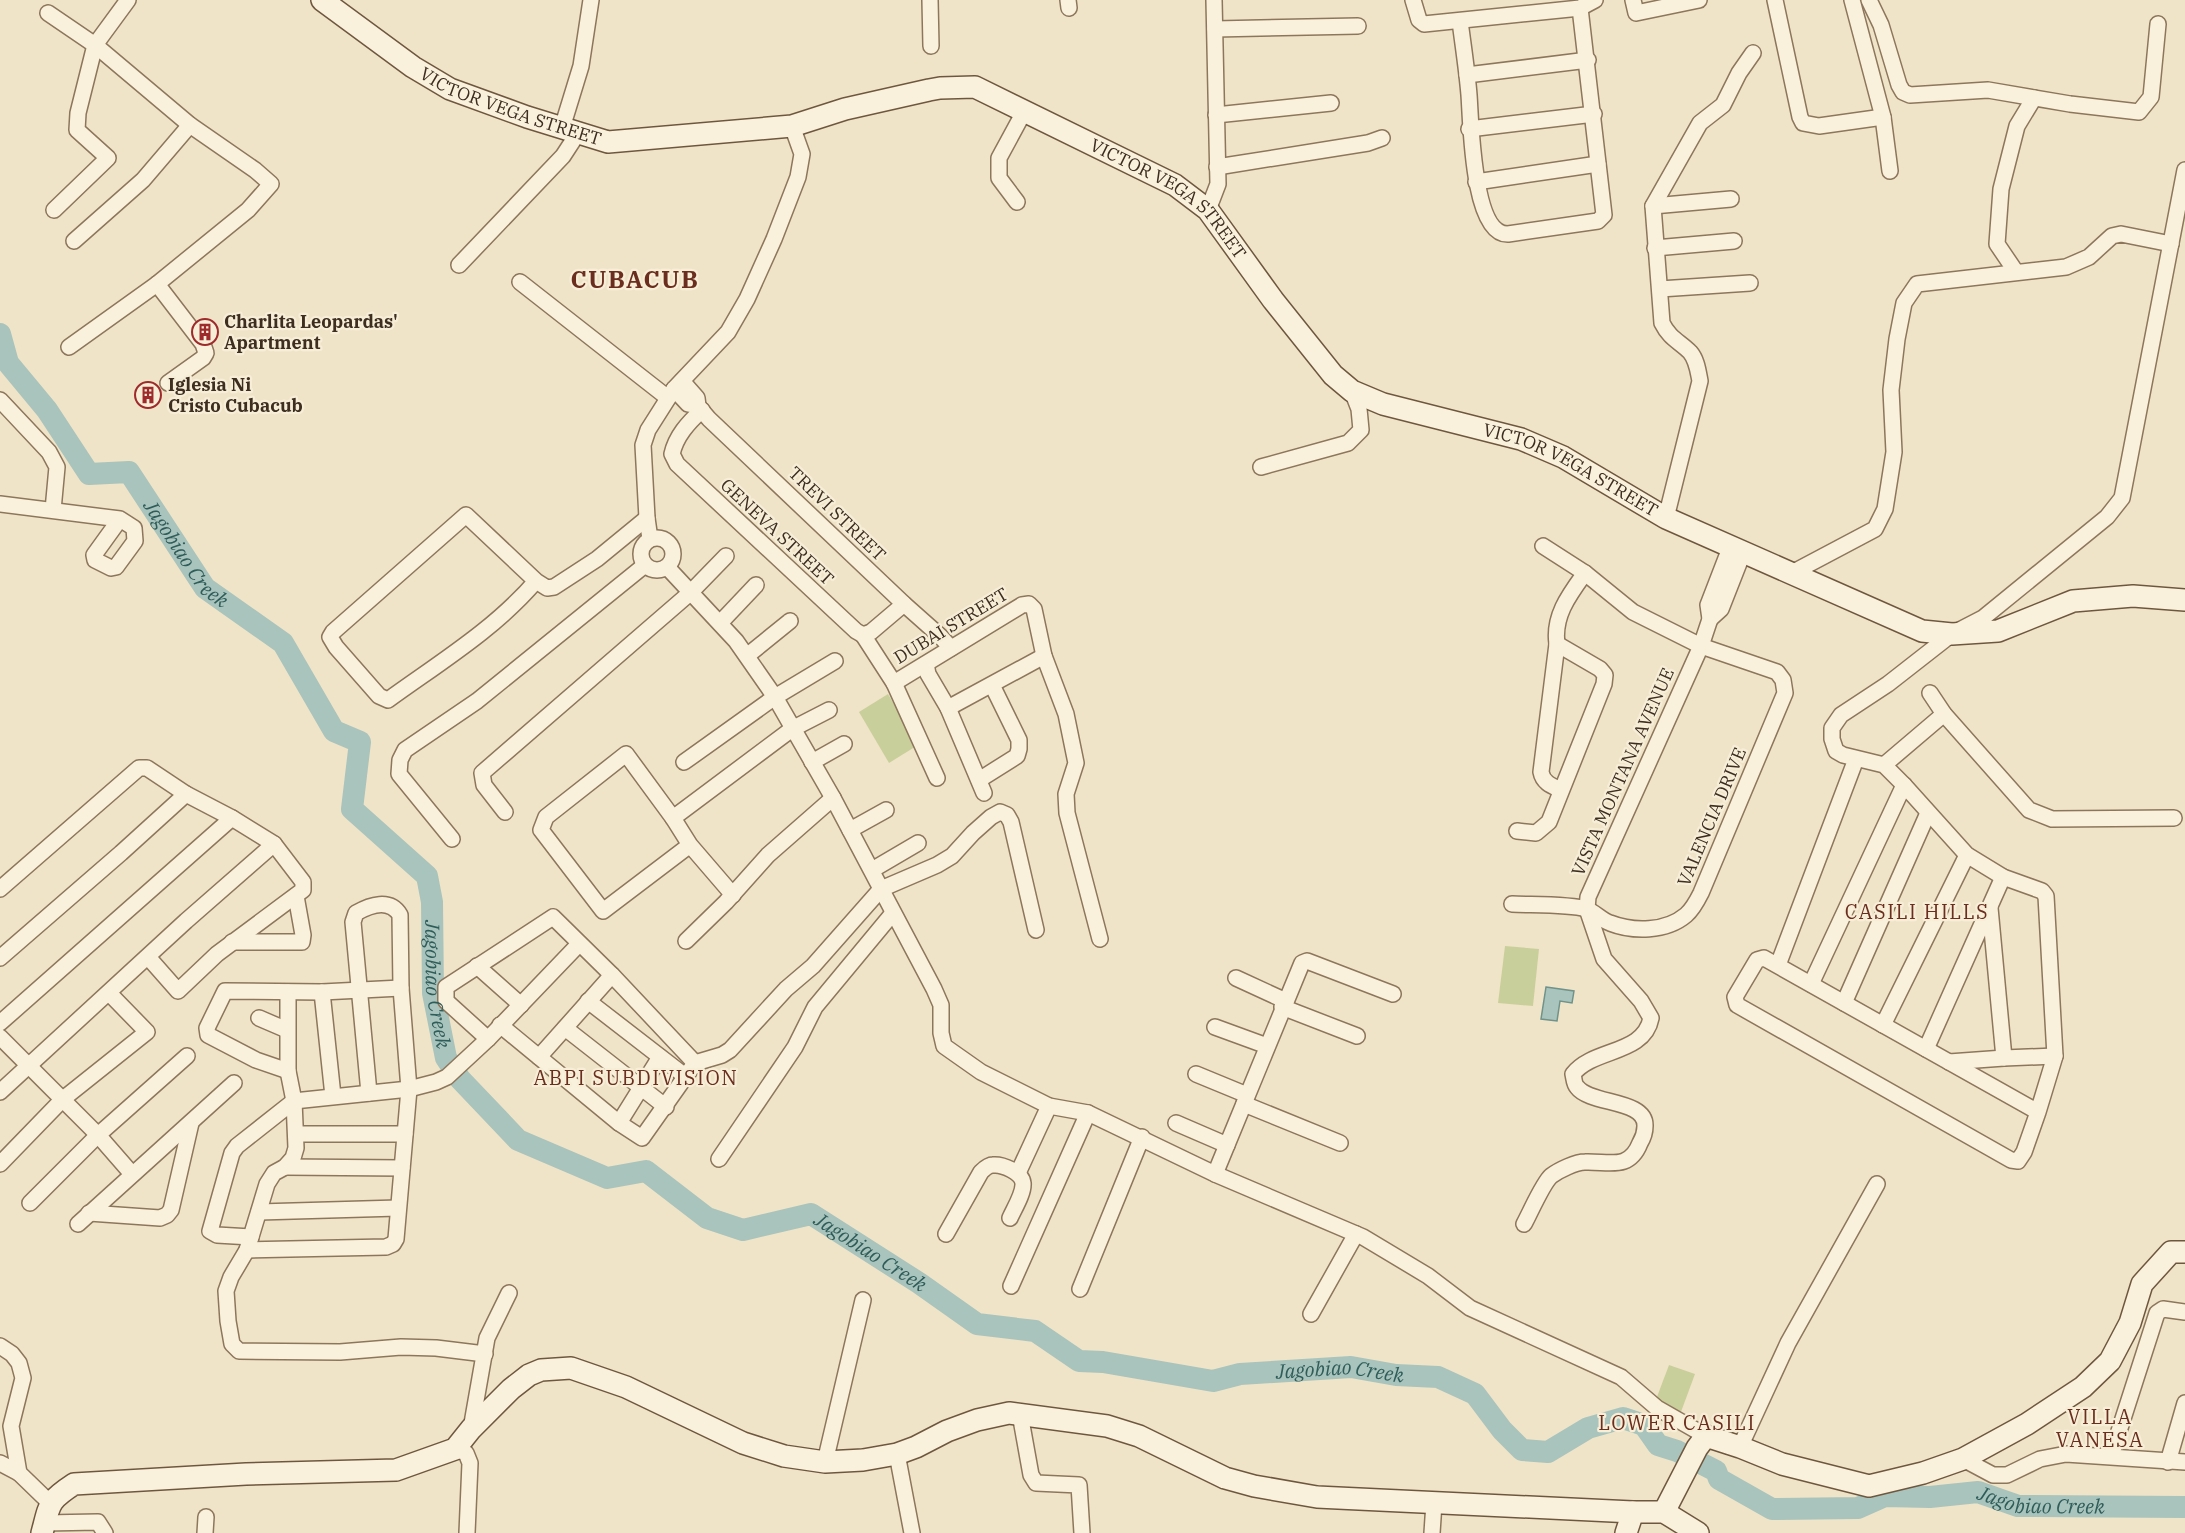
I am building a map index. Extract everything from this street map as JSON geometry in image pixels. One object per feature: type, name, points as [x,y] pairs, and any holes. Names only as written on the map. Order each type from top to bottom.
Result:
[{"type":"street","points":[[54,210],[108,158],[77,130],[78,113],[95,45],[128,0]]},
{"type":"street","points":[[459,265],[563,156],[570,130],[591,0]]},
{"type":"street","points":[[930,0],[931,46]]},
{"type":"street","points":[[1208,210],[1218,184],[1215,0]]},
{"type":"street","points":[[1413,0],[1419,20],[1424,24],[1581,8],[1595,0]]},
{"type":"street","points":[[1633,0],[1636,13],[1699,0]]},
{"type":"street","points":[[1775,0],[1803,123],[1819,126],[1883,117]]},
{"type":"street","points":[[1852,0],[1883,117],[1890,171]]},
{"type":"street","points":[[1869,0],[1881,25],[1899,85],[1903,92],[1910,95],[1988,90],[2070,104],[2139,111],[2151,97],[2158,24]]},
{"type":"street","name":"VICTOR VEGA STREET","points":[[333,4],[413,67],[450,89],[608,142],[792,126],[845,109],[940,88],[975,87],[1174,185],[1208,210],[1273,300],[1332,375],[1352,391],[1383,404],[1521,439],[1563,457],[1666,518],[1736,551],[1922,631],[1952,634],[1998,631],[2073,601],[2133,596],[2185,600]]},
{"type":"street","points":[[1460,21],[1476,182],[1493,226],[1503,234],[1598,221],[1604,215],[1581,8]]},
{"type":"street","points":[[48,13],[95,45],[190,125],[255,170],[271,184],[248,210],[157,284],[69,347]]},
{"type":"street","points":[[1215,29],[1358,26]]},
{"type":"street","points":[[1666,518],[1700,381],[1697,364],[1691,353],[1668,335],[1662,323],[1653,206],[1700,123],[1723,105],[1739,73],[1753,53]]},
{"type":"street","points":[[1467,75],[1588,60]]},
{"type":"street","points":[[2016,272],[1997,244],[2001,189],[2017,126],[2034,98]]},
{"type":"street","points":[[1216,115],[1331,103]]},
{"type":"street","points":[[1017,202],[999,178],[999,158],[1025,110]]},
{"type":"street","points":[[1469,129],[1594,114]]},
{"type":"street","points":[[74,241],[143,180],[190,125]]},
{"type":"street","points":[[650,539],[643,445],[648,430],[674,389],[728,332],[747,299],[798,177],[802,154],[792,126]]},
{"type":"street","points":[[1217,167],[1368,143],[1382,138]]},
{"type":"street","points":[[1476,182],[1598,164]]},
{"type":"street","points":[[2038,1112],[1764,958],[1756,960],[1735,997],[1737,1005],[2011,1160],[2018,1161],[2024,1152],[2038,1112],[2055,1056],[2046,896],[2042,891],[2003,876],[1967,855],[1884,765],[1856,759],[1836,751],[1832,739],[1832,728],[1841,715],[1888,684],[1952,634],[1983,618],[2107,517],[2122,498],[2185,170]]},
{"type":"street","points":[[1653,206],[1731,199]]},
{"type":"street","points":[[1790,574],[1875,529],[1884,509],[1894,452],[1891,390],[1898,339],[1904,303],[1917,284],[2066,267],[2089,257],[2112,236],[2121,234],[2171,244]]},
{"type":"street","points":[[1655,248],[1734,241]]},
{"type":"street","name":"TREVI STREET","points":[[520,282],[674,389],[696,398],[700,408],[951,648]]},
{"type":"street","points":[[1659,289],[1750,283]]},
{"type":"street","points":[[157,284],[203,344],[206,353],[203,358],[168,383]]},
{"type":"street","points":[[1262,467],[1348,443],[1361,430],[1359,409],[1352,391]]},
{"type":"street","points":[[0,400],[48,452],[57,467],[52,510]]},
{"type":"street","name":"GENEVA STREET","points":[[700,408],[674,444],[672,454],[677,464],[848,624],[863,635],[894,683],[937,778]]},
{"type":"street","points":[[0,504],[120,519]]},
{"type":"street","points":[[536,581],[491,625],[388,700],[380,696],[336,647],[330,637],[466,515],[536,581],[547,588],[554,587],[597,559],[647,518]]},
{"type":"street","points":[[660,538],[668,542],[673,550],[673,559],[667,567],[660,571],[645,566],[640,556],[643,546],[650,539],[660,538]]},
{"type":"street","points":[[1543,546],[1585,573],[1633,612],[1701,646]]},
{"type":"street","name":"VISTA MONTANA AVENUE","points":[[1587,909],[1588,897],[1701,646],[1710,619],[1721,609],[1736,551]]},
{"type":"street","points":[[505,812],[484,785],[482,773],[690,593],[726,556]]},
{"type":"street","points":[[452,839],[399,774],[400,760],[405,750],[477,701],[645,566]]},
{"type":"street","points":[[667,567],[748,655],[775,697],[872,870],[941,1005],[941,1033],[944,1046],[981,1072],[1049,1106],[1088,1113],[1215,1174],[1356,1234],[1428,1276],[1470,1308],[1621,1377],[1702,1442],[1740,1447],[1782,1464],[1869,1486],[1923,1473],[1963,1459],[2027,1424],[2083,1387],[2110,1361],[2130,1323],[2142,1284],[2171,1252],[2185,1252]]},
{"type":"street","points":[[1561,790],[1547,783],[1542,778],[1541,772],[1557,644],[1555,630],[1566,598],[1585,573]]},
{"type":"street","points":[[720,623],[756,585]]},
{"type":"street","points":[[863,635],[871,632],[904,604]]},
{"type":"street","name":"DUBAI STREET","points":[[894,683],[1022,605],[1029,604],[1034,609],[1044,656]]},
{"type":"street","points":[[748,655],[790,621]]},
{"type":"street","points":[[1517,831],[1536,833],[1549,822],[1600,695],[1605,675],[1600,669],[1557,644]]},
{"type":"street","name":"VALENCIA DRIVE","points":[[1512,904],[1587,909],[1607,923],[1622,927],[1649,929],[1670,924],[1685,916],[1695,905],[1785,693],[1784,680],[1777,672],[1701,646]]},
{"type":"street","points":[[948,708],[1044,656],[1066,714],[1076,763],[1066,794],[1067,813],[1100,939]]},
{"type":"street","points":[[684,762],[775,697],[835,660]]},
{"type":"street","points":[[926,664],[928,674],[948,708],[982,786],[1017,756],[1019,749],[1018,740],[992,685]]},
{"type":"street","points":[[1930,693],[1944,714],[2029,810],[2052,819],[2174,818]]},
{"type":"street","points":[[673,818],[792,729],[829,710]]},
{"type":"street","points":[[1884,765],[1944,714]]},
{"type":"street","points":[[812,762],[844,744]]},
{"type":"street","points":[[690,845],[603,911],[541,830],[546,817],[626,754],[690,845],[733,895]]},
{"type":"street","points":[[1778,965],[1856,759]]},
{"type":"street","points":[[0,889],[139,768],[147,768],[186,794],[232,818],[274,844],[303,882],[303,890],[232,942],[178,991],[148,957]]},
{"type":"street","points":[[1811,984],[1904,785]]},
{"type":"street","points":[[0,958],[122,853],[186,794]]},
{"type":"street","points":[[686,941],[733,895],[768,855],[833,798]]},
{"type":"street","points":[[850,830],[886,810]]},
{"type":"street","points":[[500,1025],[619,1123],[642,1138],[695,1063],[722,1055],[730,1050],[786,989],[813,966],[881,888],[937,865],[952,856],[973,833],[1000,812],[1007,815],[1011,822],[1036,930]]},
{"type":"street","points":[[1844,1003],[1928,813]]},
{"type":"street","points":[[0,1023],[232,818]]},
{"type":"street","points":[[872,870],[918,843]]},
{"type":"street","points":[[0,1092],[274,844]]},
{"type":"street","points":[[1883,1025],[1967,855]]},
{"type":"street","points":[[1926,1049],[2003,876]]},
{"type":"street","points":[[232,942],[302,942],[303,935],[296,896]]},
{"type":"street","points":[[369,1093],[353,922],[356,913],[371,905],[396,908],[400,915],[401,988],[409,1089],[396,1239],[393,1244],[386,1247],[249,1244],[210,1231],[232,1153],[237,1146],[294,1101],[409,1089],[447,1077],[488,1039],[579,944]]},
{"type":"street","points":[[1990,905],[2004,1058]]},
{"type":"street","points":[[1524,1224],[1550,1177],[1583,1162],[1616,1164],[1630,1159],[1637,1153],[1646,1128],[1645,1119],[1633,1108],[1584,1093],[1576,1087],[1574,1081],[1573,1074],[1584,1062],[1641,1038],[1649,1027],[1651,1018],[1641,1001],[1604,959],[1587,909]]},
{"type":"street","points":[[719,1159],[795,1047],[815,1007],[893,913]]},
{"type":"street","points":[[488,1039],[449,1004],[445,997],[446,987],[553,918],[612,975],[695,1063]]},
{"type":"street","points":[[1215,1174],[1299,966],[1307,961],[1394,994]]},
{"type":"street","points":[[477,966],[521,1005]]},
{"type":"street","points":[[539,1057],[612,975]]},
{"type":"street","points":[[1236,978],[1284,1004],[1357,1036]]},
{"type":"street","points":[[288,1071],[256,1060],[210,1037],[207,1028],[225,991],[322,992],[401,988]]},
{"type":"street","points":[[288,992],[288,1071],[294,1101],[296,1148],[293,1158],[285,1167],[274,1173],[267,1184],[249,1244],[226,1291],[232,1344],[239,1350],[340,1352],[401,1347],[436,1348],[485,1354]]},
{"type":"street","points":[[322,992],[333,1096]]},
{"type":"street","points":[[0,1164],[63,1100],[147,1032],[109,993]]},
{"type":"street","points":[[588,1001],[685,1076]]},
{"type":"street","points":[[259,1018],[287,1030]]},
{"type":"street","points":[[1215,1027],[1267,1046]]},
{"type":"street","points":[[565,1028],[666,1107]]},
{"type":"street","points":[[0,1038],[98,1135],[132,1174]]},
{"type":"street","points":[[30,1203],[98,1135],[187,1056]]},
{"type":"street","points":[[1949,1062],[2055,1056]]},
{"type":"street","points":[[619,1123],[660,1057]]},
{"type":"street","points":[[1197,1074],[1340,1143]]},
{"type":"street","points":[[78,1224],[234,1083]]},
{"type":"street","points":[[1018,1173],[1049,1106]]},
{"type":"street","points":[[1011,1286],[1088,1113]]},
{"type":"street","points":[[89,1213],[160,1218],[167,1215],[171,1210],[191,1123]]},
{"type":"street","points":[[1176,1123],[1227,1145]]},
{"type":"street","points":[[296,1134],[405,1134]]},
{"type":"street","points":[[1080,1289],[1142,1137]]},
{"type":"street","points":[[946,1234],[981,1172],[995,1164],[1018,1173],[1024,1185],[1010,1218]]},
{"type":"street","points":[[285,1167],[402,1168]]},
{"type":"street","points":[[1740,1447],[1788,1343],[1877,1184]]},
{"type":"street","points":[[259,1212],[398,1208]]},
{"type":"street","points":[[1311,1314],[1356,1234]]},
{"type":"street","points":[[471,1429],[488,1338],[509,1293]]},
{"type":"street","points":[[825,1462],[863,1300]]},
{"type":"street","points":[[2111,1456],[2157,1313],[2163,1310],[2185,1311]]},
{"type":"street","points":[[0,1347],[12,1354],[19,1363],[23,1378],[7,1410],[19,1473],[46,1520]]},
{"type":"street","points":[[46,1520],[59,1494],[74,1484],[246,1474],[396,1470],[455,1449],[471,1429],[511,1389],[530,1375],[541,1370],[571,1368],[626,1387],[743,1443],[784,1456],[825,1462],[863,1460],[897,1454],[976,1420],[1009,1413],[1107,1426],[1138,1436],[1226,1478],[1254,1486],[1317,1497],[1664,1512],[1698,1533]]},
{"type":"street","points":[[2168,1462],[2185,1403]]},
{"type":"street","points":[[1020,1414],[1031,1475],[1036,1484],[1079,1485],[1082,1533]]},
{"type":"street","points":[[1664,1512],[1702,1442]]},
{"type":"street","points":[[455,1449],[466,1453],[470,1463],[468,1533]]},
{"type":"street","points":[[897,1454],[912,1533]]},
{"type":"street","points":[[1963,1459],[1993,1475],[2007,1475],[2040,1459],[2066,1454],[2185,1462]]},
{"type":"street","points":[[0,1463],[19,1473]]},
{"type":"street","points":[[1432,1533],[1434,1503]]},
{"type":"street","points":[[1626,1533],[1633,1512]]},
{"type":"street","points":[[46,1520],[98,1522],[105,1533]]},
{"type":"green space","points":[[888,694],[918,745],[889,763],[859,712]]},
{"type":"green space","points":[[1505,946],[1539,949],[1533,1006],[1498,1003]]},
{"type":"green space","points":[[1669,1365],[1695,1374],[1678,1420],[1652,1410]]},
{"type":"water","points":[[1546,987],[1574,991],[1572,1003],[1560,1001],[1557,1021],[1541,1019]]},
{"type":"waterway","name":"Jagobiao Creek","points":[[0,334],[8,363],[47,410],[89,474],[129,472],[205,588],[283,643],[334,731],[360,742],[352,809],[427,876],[432,902],[433,993],[446,1058],[460,1079],[518,1140],[607,1178],[646,1171],[707,1218],[743,1230],[811,1214],[919,1283],[977,1324],[1035,1331],[1079,1361],[1103,1362],[1213,1381],[1240,1374],[1351,1367],[1396,1375],[1438,1377],[1475,1394],[1502,1430],[1522,1450],[1548,1452],[1588,1428],[1623,1418],[1644,1425],[1658,1445],[1677,1451],[1716,1471],[1719,1479],[1772,1509],[1858,1508],[1885,1496],[1930,1497],[1978,1492],[2018,1506],[2185,1507]]},
{"type":"place","name":"Charlita Leopardas' Apartment","points":[[205,332]]},
{"type":"place","name":"Iglesia Ni Cristo Cubacub","points":[[148,395]]},
{"type":"district","name":"CUBACUB","points":[[635,280]]},
{"type":"district","name":"CASILI HILLS","points":[[1917,912]]},
{"type":"district","name":"ABPI SUBDIVISION","points":[[636,1078]]},
{"type":"district","name":"LOWER CASILI","points":[[1677,1423]]},
{"type":"district","name":"VILLA VANESA","points":[[2100,1428]]}]
